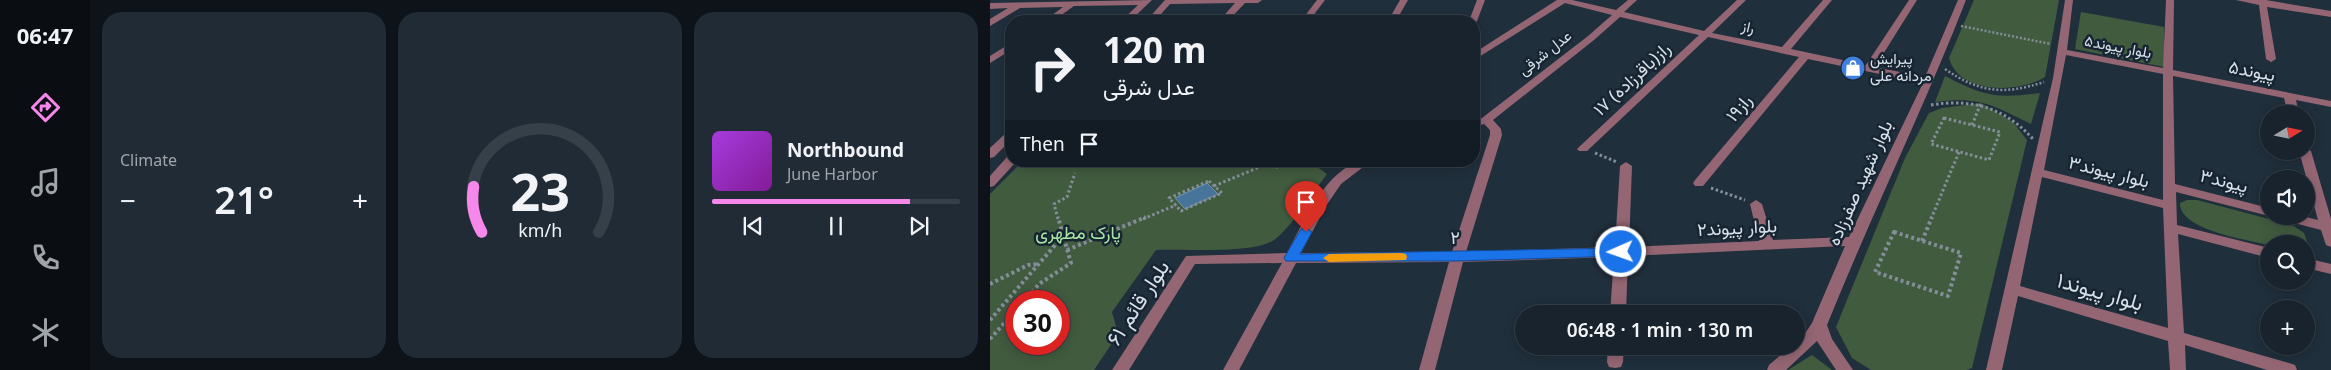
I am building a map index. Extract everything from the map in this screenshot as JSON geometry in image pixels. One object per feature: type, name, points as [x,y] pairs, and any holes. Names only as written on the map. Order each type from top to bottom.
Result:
[{"type":"street","points":[[990,22],[1027,0]]},
{"type":"street","points":[[1229,15],[1243,0]]},
{"type":"street","points":[[1156,15],[1169,1],[1258,0]]},
{"type":"street","points":[[1310,15],[1321,0]]},
{"type":"street","points":[[1395,15],[1404,0]]},
{"type":"street","points":[[1476,15],[1482,0]]},
{"type":"street","points":[[1480,53],[1563,0]]},
{"type":"street","name":"راز","points":[[1563,0],[1706,34],[1929,81]]},
{"type":"street","name":"عدل شرقی","points":[[1480,122],[1591,38],[1633,0]]},
{"type":"street","name":"۱۷ راز(باقرزاده)","points":[[1583,149],[1742,0]]},
{"type":"street","points":[[1785,50],[1828,0]]},
{"type":"street","points":[[1869,68],[1913,0]]},
{"type":"street","name":"بلوار شهید صفرزاده","points":[[1775,370],[1810,339],[1819,326],[1854,241],[1929,81],[1962,0]]},
{"type":"street","points":[[1994,370],[2064,49],[2069,0]]},
{"type":"street","points":[[2170,0],[2167,72],[2168,136],[2178,370]]},
{"type":"street","points":[[2240,0],[2263,2],[2331,14]]},
{"type":"street","points":[[990,6],[1146,1]]},
{"type":"street","points":[[1132,15],[1146,1]]},
{"type":"street","points":[[2263,2],[2271,59]]},
{"type":"street","points":[[1057,15],[1075,3]]},
{"type":"street","name":"بلوار پیوند۵","points":[[2064,49],[2167,72]]},
{"type":"street","points":[[990,60],[1005,50]]},
{"type":"street","name":"راز۱۹","points":[[1699,183],[1806,55]]},
{"type":"street","name":"پیوند۵","points":[[2167,72],[2331,104]]},
{"type":"street","points":[[2289,96],[2292,105]]},
{"type":"street","points":[[1427,370],[1457,257],[1496,136],[1495,129],[1480,122]]},
{"type":"street","points":[[990,154],[1005,140]]},
{"type":"street","points":[[2308,160],[2331,242]]},
{"type":"street","points":[[1618,305],[1626,166]]},
{"type":"street","points":[[990,183],[1005,167]]},
{"type":"street","points":[[1231,370],[1291,258],[1337,181],[1357,167]]},
{"type":"street","name":"بلوار پیوند۳","points":[[2038,172],[2171,206]]},
{"type":"street","name":"پیوند۳","points":[[2170,187],[2260,210]]},
{"type":"street","points":[[1756,204],[1767,245]]},
{"type":"street","points":[[2315,224],[2327,227]]},
{"type":"street","points":[[2172,228],[2260,251]]},
{"type":"street","name":"بلوار پیوند۲","points":[[1621,252],[1854,241]]},
{"type":"street","name":"۲","points":[[1291,258],[1457,257],[1621,252]]},
{"type":"street","name":"بلوار قائم ۶۱","points":[[1120,370],[1191,259],[1291,258]]},
{"type":"street","points":[[2315,265],[2331,269]]},
{"type":"street","name":"بلوار پیوند۱","points":[[2013,289],[2289,370]]},
{"type":"street","points":[[1819,326],[1825,341],[1845,370]]},
{"type":"path","points":[[1952,24],[2064,49]]},
{"type":"path","points":[[1938,58],[1942,67],[1956,77],[1972,87],[1987,90],[2007,91],[2022,89],[2058,78]]},
{"type":"path","points":[[1916,108],[1942,102],[1981,103],[2003,114],[2028,132],[2043,151]]},
{"type":"path","points":[[1972,125],[1981,103]]},
{"type":"path","points":[[1944,118],[2000,132],[1989,160],[1959,152],[1931,144],[1944,118]]},
{"type":"path","points":[[1583,149],[1626,166]]},
{"type":"path","points":[[1922,241],[1959,152]]},
{"type":"path","points":[[1214,186],[1260,167]]},
{"type":"path","points":[[1034,290],[1039,284],[1072,263],[1054,204],[1067,197],[1075,173]]},
{"type":"path","points":[[1209,181],[1222,193],[1181,211],[1176,205],[1169,198],[1209,181]]},
{"type":"path","points":[[1699,183],[1756,204]]},
{"type":"path","points":[[1068,250],[1176,205]]},
{"type":"path","points":[[1894,232],[1922,241],[1961,253],[1948,296],[1875,272],[1894,232]]},
{"type":"path","points":[[990,320],[1064,236]]},
{"type":"path","points":[[990,284],[1028,265],[1040,264]]},
{"type":"path","points":[[990,339],[1005,322]]},
{"type":"green space","points":[[1974,0],[2059,0],[2045,77],[2020,86],[2006,88],[1991,87],[1965,79],[1955,70],[1949,58]]},
{"type":"green space","points":[[2081,12],[2164,27],[2164,67],[2075,49]]},
{"type":"green space","points":[[1945,76],[1981,92],[2002,96],[2040,93],[2031,124],[1996,107],[1975,101],[1950,100],[1935,102]]},
{"type":"green space","points":[[1981,103],[2013,122],[2027,140],[1972,368],[1967,370],[1871,370],[1852,358],[1836,327],[1905,158],[1929,113],[1942,108]]},
{"type":"green space","name":"پارک مطهری","points":[[1017,167],[1317,167],[1327,174],[1294,219],[1274,240],[1251,247],[1235,249],[1156,250],[1112,312],[1118,334],[1094,370],[990,370],[990,194]]},
{"type":"green space","points":[[2187,200],[2197,200],[2260,217],[2260,225],[2292,225],[2305,235],[2260,235],[2260,243],[2231,237],[2202,227],[2190,220],[2183,212],[2180,203]]},
{"type":"green space","points":[[1812,355],[1832,370],[1788,370]]},
{"type":"water","points":[[1207,183],[1218,194],[1185,209],[1175,198]]},
{"type":"slow traffic","points":[[1329,258],[1401,257]]},
{"type":"place","name":"پیرایش مردانه علی","points":[[1853,68]]},
{"type":"route","points":[[1306,232],[1291,258],[1457,257],[1621,252]]}]
